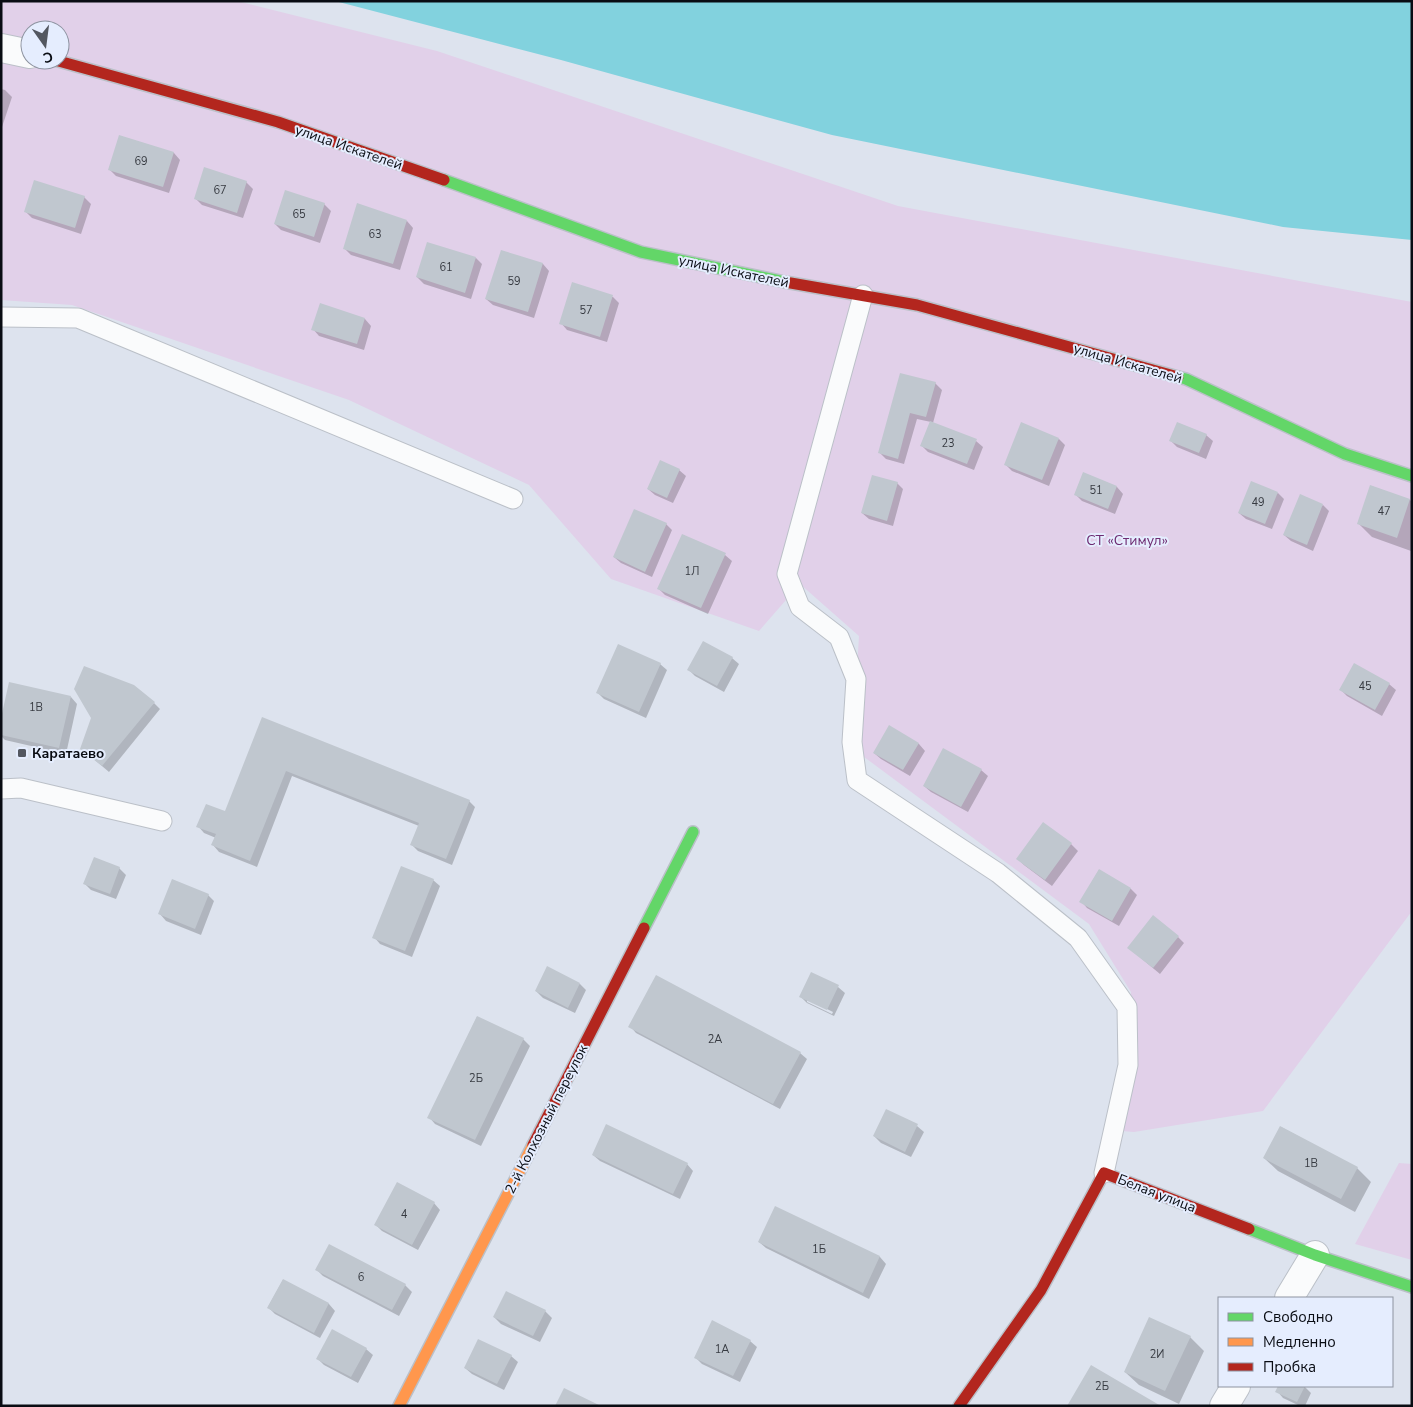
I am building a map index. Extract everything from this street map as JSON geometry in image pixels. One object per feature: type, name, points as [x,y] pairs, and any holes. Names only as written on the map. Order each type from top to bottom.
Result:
[{"type":"street","points":[[1,48],[20,52]]},
{"type":"street","name":"улица Искателей","points":[[70,64],[278,122],[641,252],[799,285],[917,305],[1186,379],[1344,454],[1412,476]]},
{"type":"street","name":"2-й Колхозный переулок","points":[[399,1406],[692,832]]},
{"type":"street","name":"Белая улица","points":[[959,1406],[1041,1290],[1104,1173],[1315,1255],[1412,1287]]},
{"type":"street","points":[[1290,1297],[1315,1255]]},
{"type":"street","points":[[1224,1406],[1235,1387]]},
{"type":"lane","points":[[863,296],[787,574],[800,607],[839,637],[856,679],[852,742],[858,780],[998,873],[1078,938],[1127,1007],[1128,1065],[1104,1173]]},
{"type":"lane","points":[[1,317],[78,318],[513,499]]},
{"type":"lane","points":[[1,789],[21,788],[162,821]]},
{"type":"green space","name":"СТ «Стимул»","points":[[1,1],[237,1],[437,51],[898,206],[1412,302],[1412,911],[1263,1111],[1134,1132],[1110,1130],[1119,1090],[1131,992],[1089,924],[852,748],[859,636],[800,584],[759,631],[611,579],[529,485],[349,400],[72,305],[1,300]]},
{"type":"green space","points":[[1399,1163],[1412,1164],[1412,1260],[1355,1244]]},
{"type":"water","points":[[335,1],[1412,1],[1412,240],[1283,227],[832,135],[561,60]]},
{"type":"building","points":[[119,135],[174,152],[163,187],[108,170]]},
{"type":"building","points":[[204,167],[247,181],[237,213],[194,199]]},
{"type":"building","points":[[34,180],[85,196],[75,228],[24,212]]},
{"type":"building","points":[[285,190],[325,203],[314,237],[274,224]]},
{"type":"building","points":[[357,203],[407,220],[393,264],[343,249]]},
{"type":"building","points":[[427,242],[476,257],[465,293],[416,277]]},
{"type":"building","points":[[501,250],[543,263],[528,312],[485,299]]},
{"type":"building","points":[[572,282],[613,295],[600,337],[559,324]]},
{"type":"building","points":[[320,303],[365,318],[357,344],[311,330]]},
{"type":"building","points":[[900,373],[936,382],[926,417],[910,413],[898,459],[878,453]]},
{"type":"building","points":[[930,421],[977,439],[967,464],[920,446]]},
{"type":"building","points":[[1021,422],[1059,438],[1042,480],[1004,465]]},
{"type":"building","points":[[1177,422],[1207,434],[1199,453],[1169,441]]},
{"type":"building","points":[[660,460],[680,469],[667,498],[647,489]]},
{"type":"building","points":[[1083,472],[1117,486],[1108,509],[1074,495]]},
{"type":"building","points":[[872,475],[898,482],[887,521],[861,513]]},
{"type":"building","points":[[1251,481],[1278,492],[1265,524],[1238,513]]},
{"type":"building","points":[[1370,485],[1410,499],[1397,538],[1357,524]]},
{"type":"building","points":[[1300,494],[1323,504],[1307,545],[1283,535]]},
{"type":"building","points":[[634,509],[667,523],[645,572],[613,557]]},
{"type":"building","points":[[682,534],[726,553],[701,608],[657,589]]},
{"type":"building","points":[[703,641],[733,657],[717,686],[687,670]]},
{"type":"building","points":[[618,644],[661,663],[639,712],[596,693]]},
{"type":"building","points":[[1354,663],[1390,683],[1375,710],[1339,690]]},
{"type":"building","points":[[84,666],[134,685],[155,702],[102,766],[80,749],[91,718],[74,689]]},
{"type":"building","points":[[9,682],[71,696],[59,748],[1,735],[1,718]]},
{"type":"building","points":[[262,717],[470,800],[446,859],[410,845],[419,823],[286,771],[250,861],[211,845],[216,834],[196,827],[206,804],[225,811]]},
{"type":"building","points":[[889,725],[919,743],[903,770],[873,753]]},
{"type":"building","points":[[943,748],[982,769],[961,807],[923,786]]},
{"type":"building","points":[[1043,822],[1072,843],[1045,880],[1016,859]]},
{"type":"building","points":[[94,857],[120,867],[110,894],[83,884]]},
{"type":"building","points":[[401,866],[434,879],[405,951],[372,938]]},
{"type":"building","points":[[1099,869],[1131,888],[1112,921],[1079,902]]},
{"type":"building","points":[[172,879],[209,894],[195,929],[158,914]]},
{"type":"building","points":[[1153,915],[1179,936],[1153,968],[1127,948]]},
{"type":"building","points":[[547,966],[580,983],[568,1008],[535,991]]},
{"type":"building","points":[[811,972],[839,985],[827,1010],[799,997]]},
{"type":"building","points":[[656,975],[801,1052],[773,1104],[628,1027]]},
{"type":"building","points":[[477,1016],[524,1038],[475,1140],[427,1118]]},
{"type":"building","points":[[886,1109],[918,1124],[905,1152],[873,1136]]},
{"type":"building","points":[[606,1124],[688,1163],[673,1194],[592,1155]]},
{"type":"building","points":[[1280,1126],[1358,1167],[1341,1199],[1263,1158]]},
{"type":"building","points":[[397,1182],[435,1202],[412,1245],[374,1225]]},
{"type":"building","points":[[775,1206],[880,1256],[863,1293],[758,1242]]},
{"type":"building","points":[[329,1244],[406,1284],[392,1310],[315,1270]]},
{"type":"building","points":[[283,1279],[329,1303],[314,1333],[267,1308]]},
{"type":"building","points":[[506,1291],[546,1310],[533,1336],[493,1317]]},
{"type":"building","points":[[1149,1317],[1191,1336],[1165,1391],[1124,1372]]},
{"type":"building","points":[[712,1320],[751,1340],[733,1376],[694,1358]]},
{"type":"building","points":[[332,1329],[367,1348],[351,1377],[316,1359]]},
{"type":"building","points":[[478,1339],[512,1355],[497,1384],[464,1368]]},
{"type":"building","points":[[1091,1365],[1161,1406],[1067,1406]]},
{"type":"building","points":[[1278,1387],[1304,1387],[1297,1402],[1275,1392]]},
{"type":"building","points":[[564,1388],[601,1406],[555,1406]]},
{"type":"traffic: fast","points":[[444,180],[641,252],[785,282]]},
{"type":"traffic: fast","points":[[1178,377],[1186,379],[1345,454],[1412,476]]},
{"type":"traffic: fast","points":[[644,928],[693,832]]},
{"type":"traffic: fast","points":[[1249,1229],[1315,1255],[1412,1287]]},
{"type":"traffic: slow","points":[[399,1406],[533,1145]]},
{"type":"traffic: jam","points":[[70,64],[278,122],[444,180]]},
{"type":"traffic: jam","points":[[785,282],[917,305],[1178,377]]},
{"type":"traffic: jam","points":[[533,1145],[644,928]]},
{"type":"traffic: jam","points":[[959,1406],[1041,1290],[1104,1173],[1249,1229]]},
{"type":"place","name":"Каратаево","points":[[22,753]]}]
